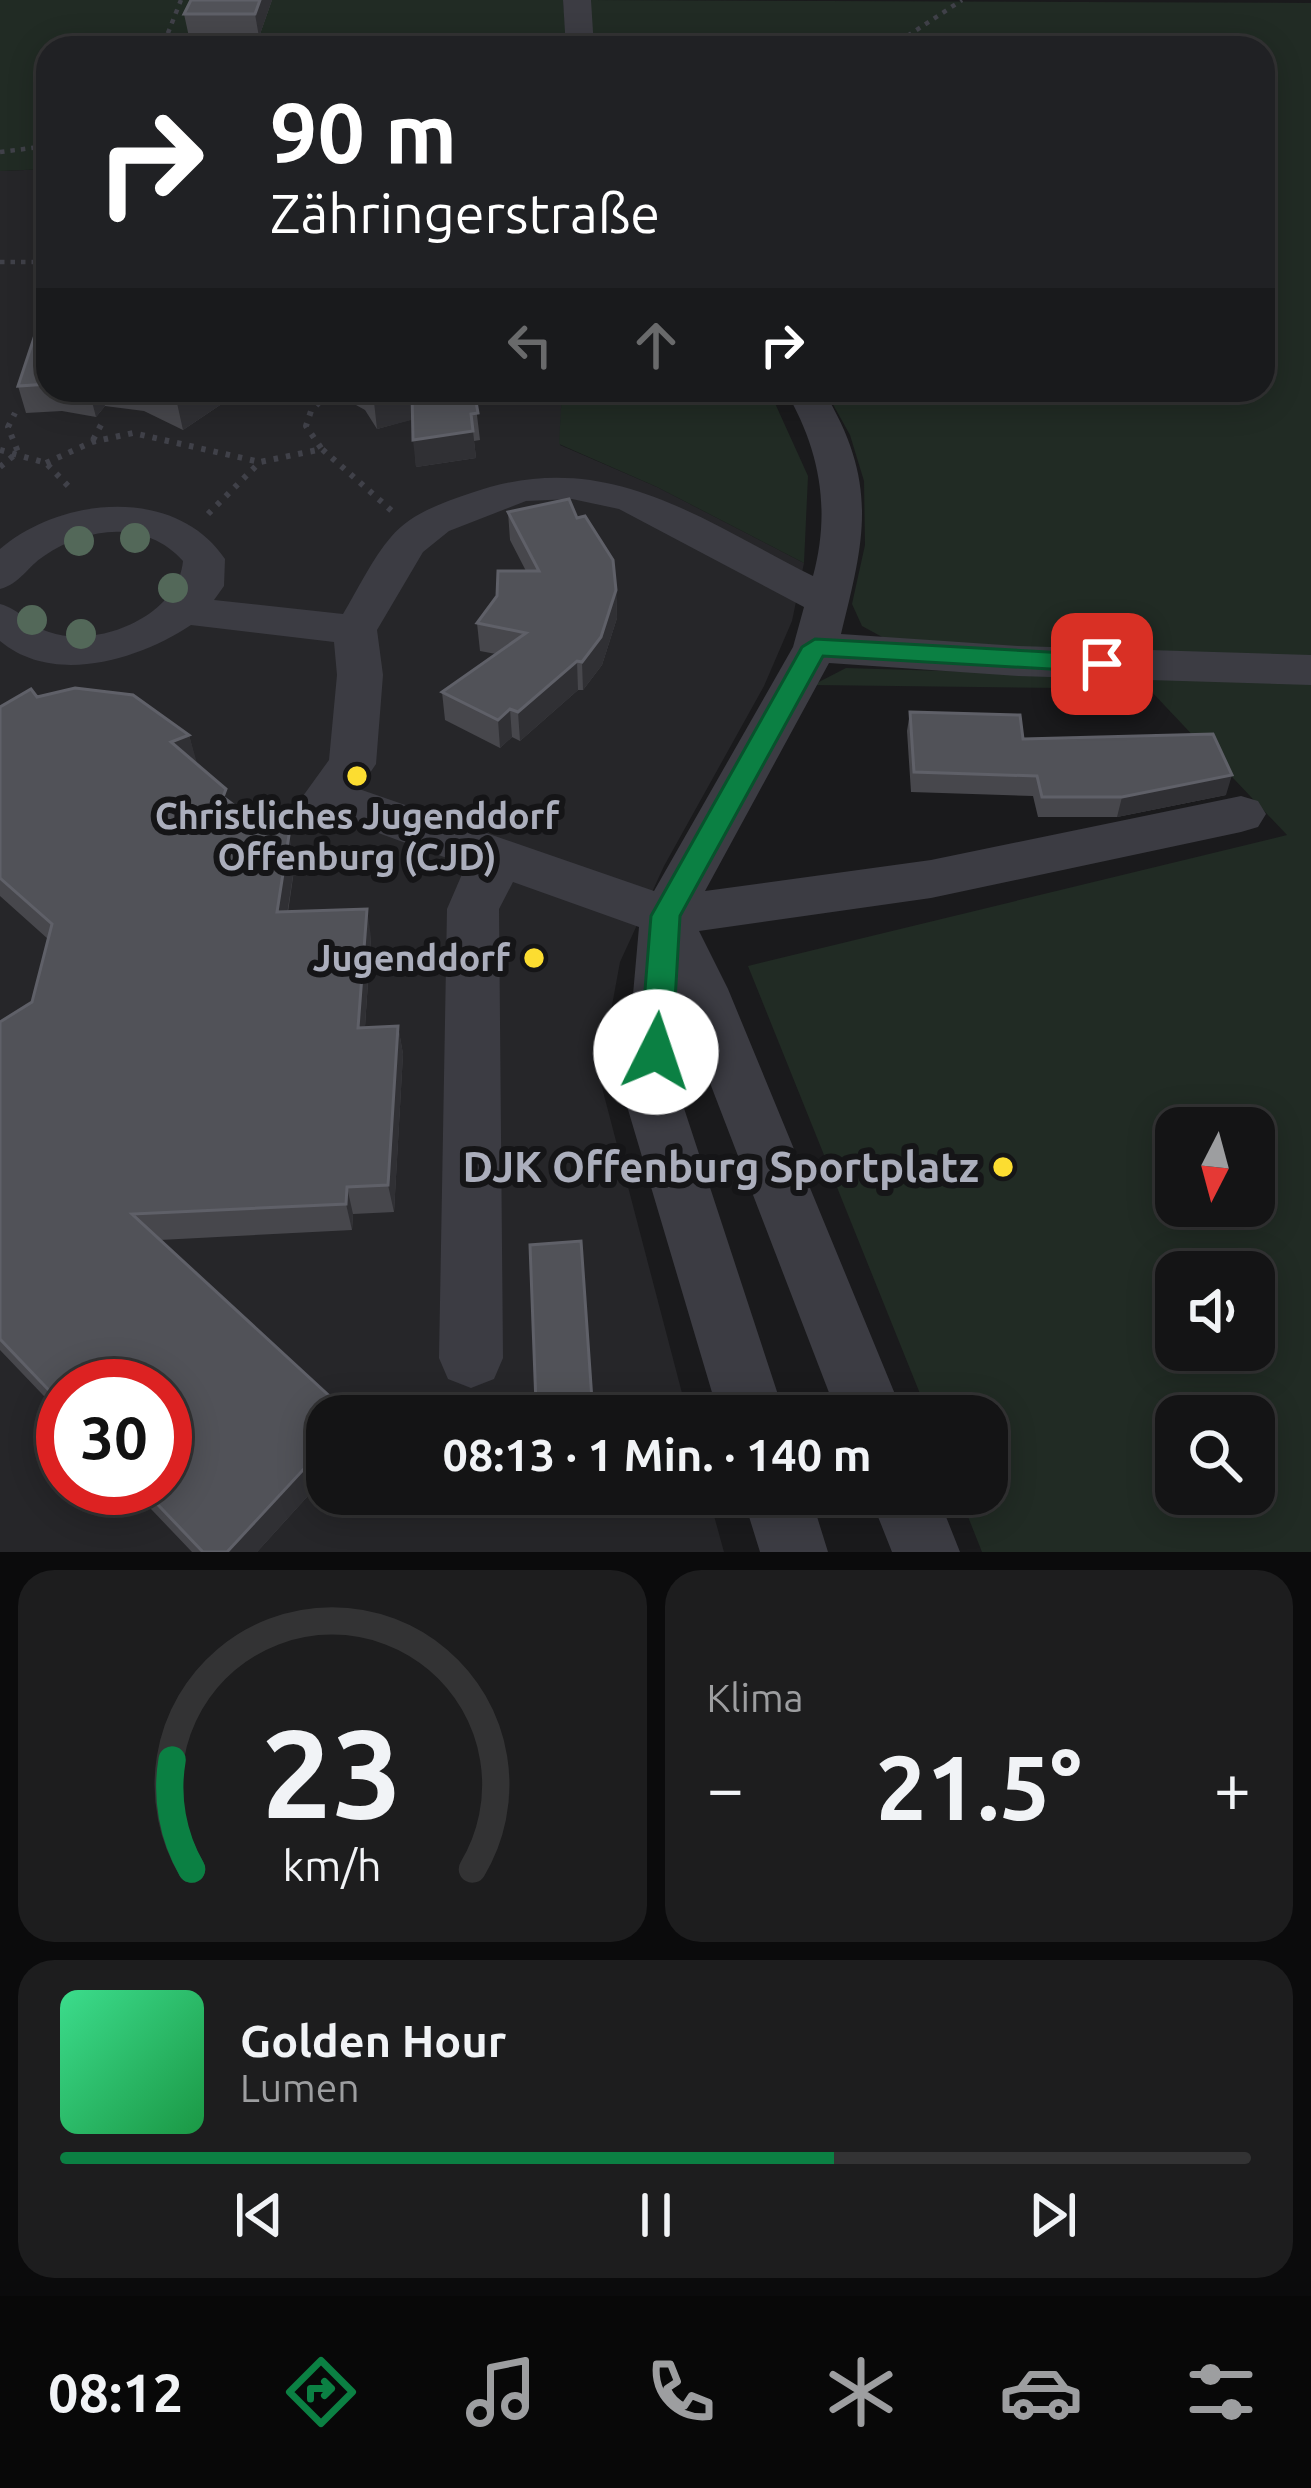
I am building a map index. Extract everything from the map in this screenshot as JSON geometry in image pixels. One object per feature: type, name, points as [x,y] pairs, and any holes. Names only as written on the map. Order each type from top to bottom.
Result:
[{"type":"street","points":[[577,0],[579,36]]},
{"type":"street","points":[[745,1395],[652,1096],[666,916],[822,625],[842,546],[841,473],[811,402]]},
{"type":"street","points":[[1241,814],[932,879],[666,916],[327,796],[352,764],[360,697],[355,630],[407,544],[427,528],[521,489],[572,487],[632,500],[822,625],[1018,662],[1311,670]]},
{"type":"street","points":[[0,576],[24,550],[47,537],[102,521],[153,523],[191,541],[202,556],[206,574],[186,611],[146,635],[95,649],[61,650],[31,643],[8,630],[0,618]]},
{"type":"street","points":[[186,611],[355,630]]},
{"type":"street","points":[[471,1358],[473,909],[484,878],[505,860]]},
{"type":"street","points":[[666,916],[700,989],[863,1395]]},
{"type":"street","points":[[783,1515],[794,1552]]},
{"type":"street","points":[[911,1515],[926,1552]]},
{"type":"path","points":[[167,36],[181,0]]},
{"type":"path","points":[[892,36],[910,34],[962,0]]},
{"type":"path","points":[[0,152],[36,148]]},
{"type":"path","points":[[0,262],[36,262]]},
{"type":"path","points":[[318,402],[305,422],[306,432],[372,497],[427,528]]},
{"type":"path","points":[[15,413],[8,427],[18,452]]},
{"type":"path","points":[[92,442],[102,423]]},
{"type":"path","points":[[46,463],[92,442],[133,433],[260,462],[322,449]]},
{"type":"path","points":[[0,450],[46,463],[102,521]]},
{"type":"path","points":[[0,467],[18,452]]},
{"type":"path","points":[[191,541],[212,508],[260,462]]},
{"type":"shaded area","points":[[0,0],[563,0],[566,36],[36,36],[36,170],[0,171]]},
{"type":"shaded area","points":[[590,0],[1311,3],[1311,662],[1025,652],[884,638],[862,626],[852,604],[865,545],[864,481],[850,435],[832,402],[1275,402],[1275,36],[594,36]]},
{"type":"shaded area","name":"Christliches Jugenddorf Offenburg (CJD)","points":[[36,170],[36,402],[562,402],[560,445],[657,487],[804,563],[792,621],[764,686],[664,866],[620,962],[599,1076],[683,1395],[306,1395],[306,1515],[714,1515],[724,1552],[0,1552],[0,171]]},
{"type":"shaded area","points":[[561,402],[774,402],[808,476],[804,563],[657,487],[559,444]]},
{"type":"shaded area","name":"DJK Offenburg Sportplatz","points":[[846,668],[1311,682],[1311,1552],[982,1552],[967,1515],[1008,1515],[1008,1395],[921,1395],[748,966],[1287,835],[1149,689],[813,685]]},
{"type":"building","points":[[191,0],[260,0],[255,14],[184,14]]},
{"type":"building","points":[[36,332],[36,385],[18,386]]},
{"type":"building","points":[[412,402],[476,402],[478,413],[471,414],[473,431],[413,440]]},
{"type":"building","points":[[569,499],[577,518],[585,516],[613,560],[616,590],[601,637],[582,662],[577,661],[518,712],[510,709],[498,720],[442,692],[526,633],[477,623],[497,596],[498,571],[539,571],[508,512]]},
{"type":"building","points":[[75,688],[133,695],[189,735],[171,742],[226,789],[223,797],[256,822],[278,823],[289,835],[277,912],[367,909],[358,1028],[398,1026],[388,1185],[347,1187],[346,1204],[132,1214],[328,1395],[306,1395],[306,1467],[227,1552],[203,1552],[168,1515],[192,1515],[192,1359],[36,1359],[36,1377],[0,1339],[0,1022],[32,1002],[52,924],[0,878],[0,707],[31,689],[37,697]]},
{"type":"building","points":[[910,712],[1020,715],[1023,739],[1213,734],[1232,775],[1122,797],[1042,797],[1037,776],[914,772]]},
{"type":"building","points":[[581,1241],[592,1395],[536,1395],[530,1245]]},
{"type":"place","name":"Christliches Jugenddorf Offenburg (CJD)","points":[[357,776]]},
{"type":"place","name":"Jugenddorf","points":[[534,958]]},
{"type":"place","name":"DJK Offenburg Sportplatz","points":[[1003,1167]]},
{"type":"route","points":[[656,1052],[666,916],[815,647],[1102,664]]}]
